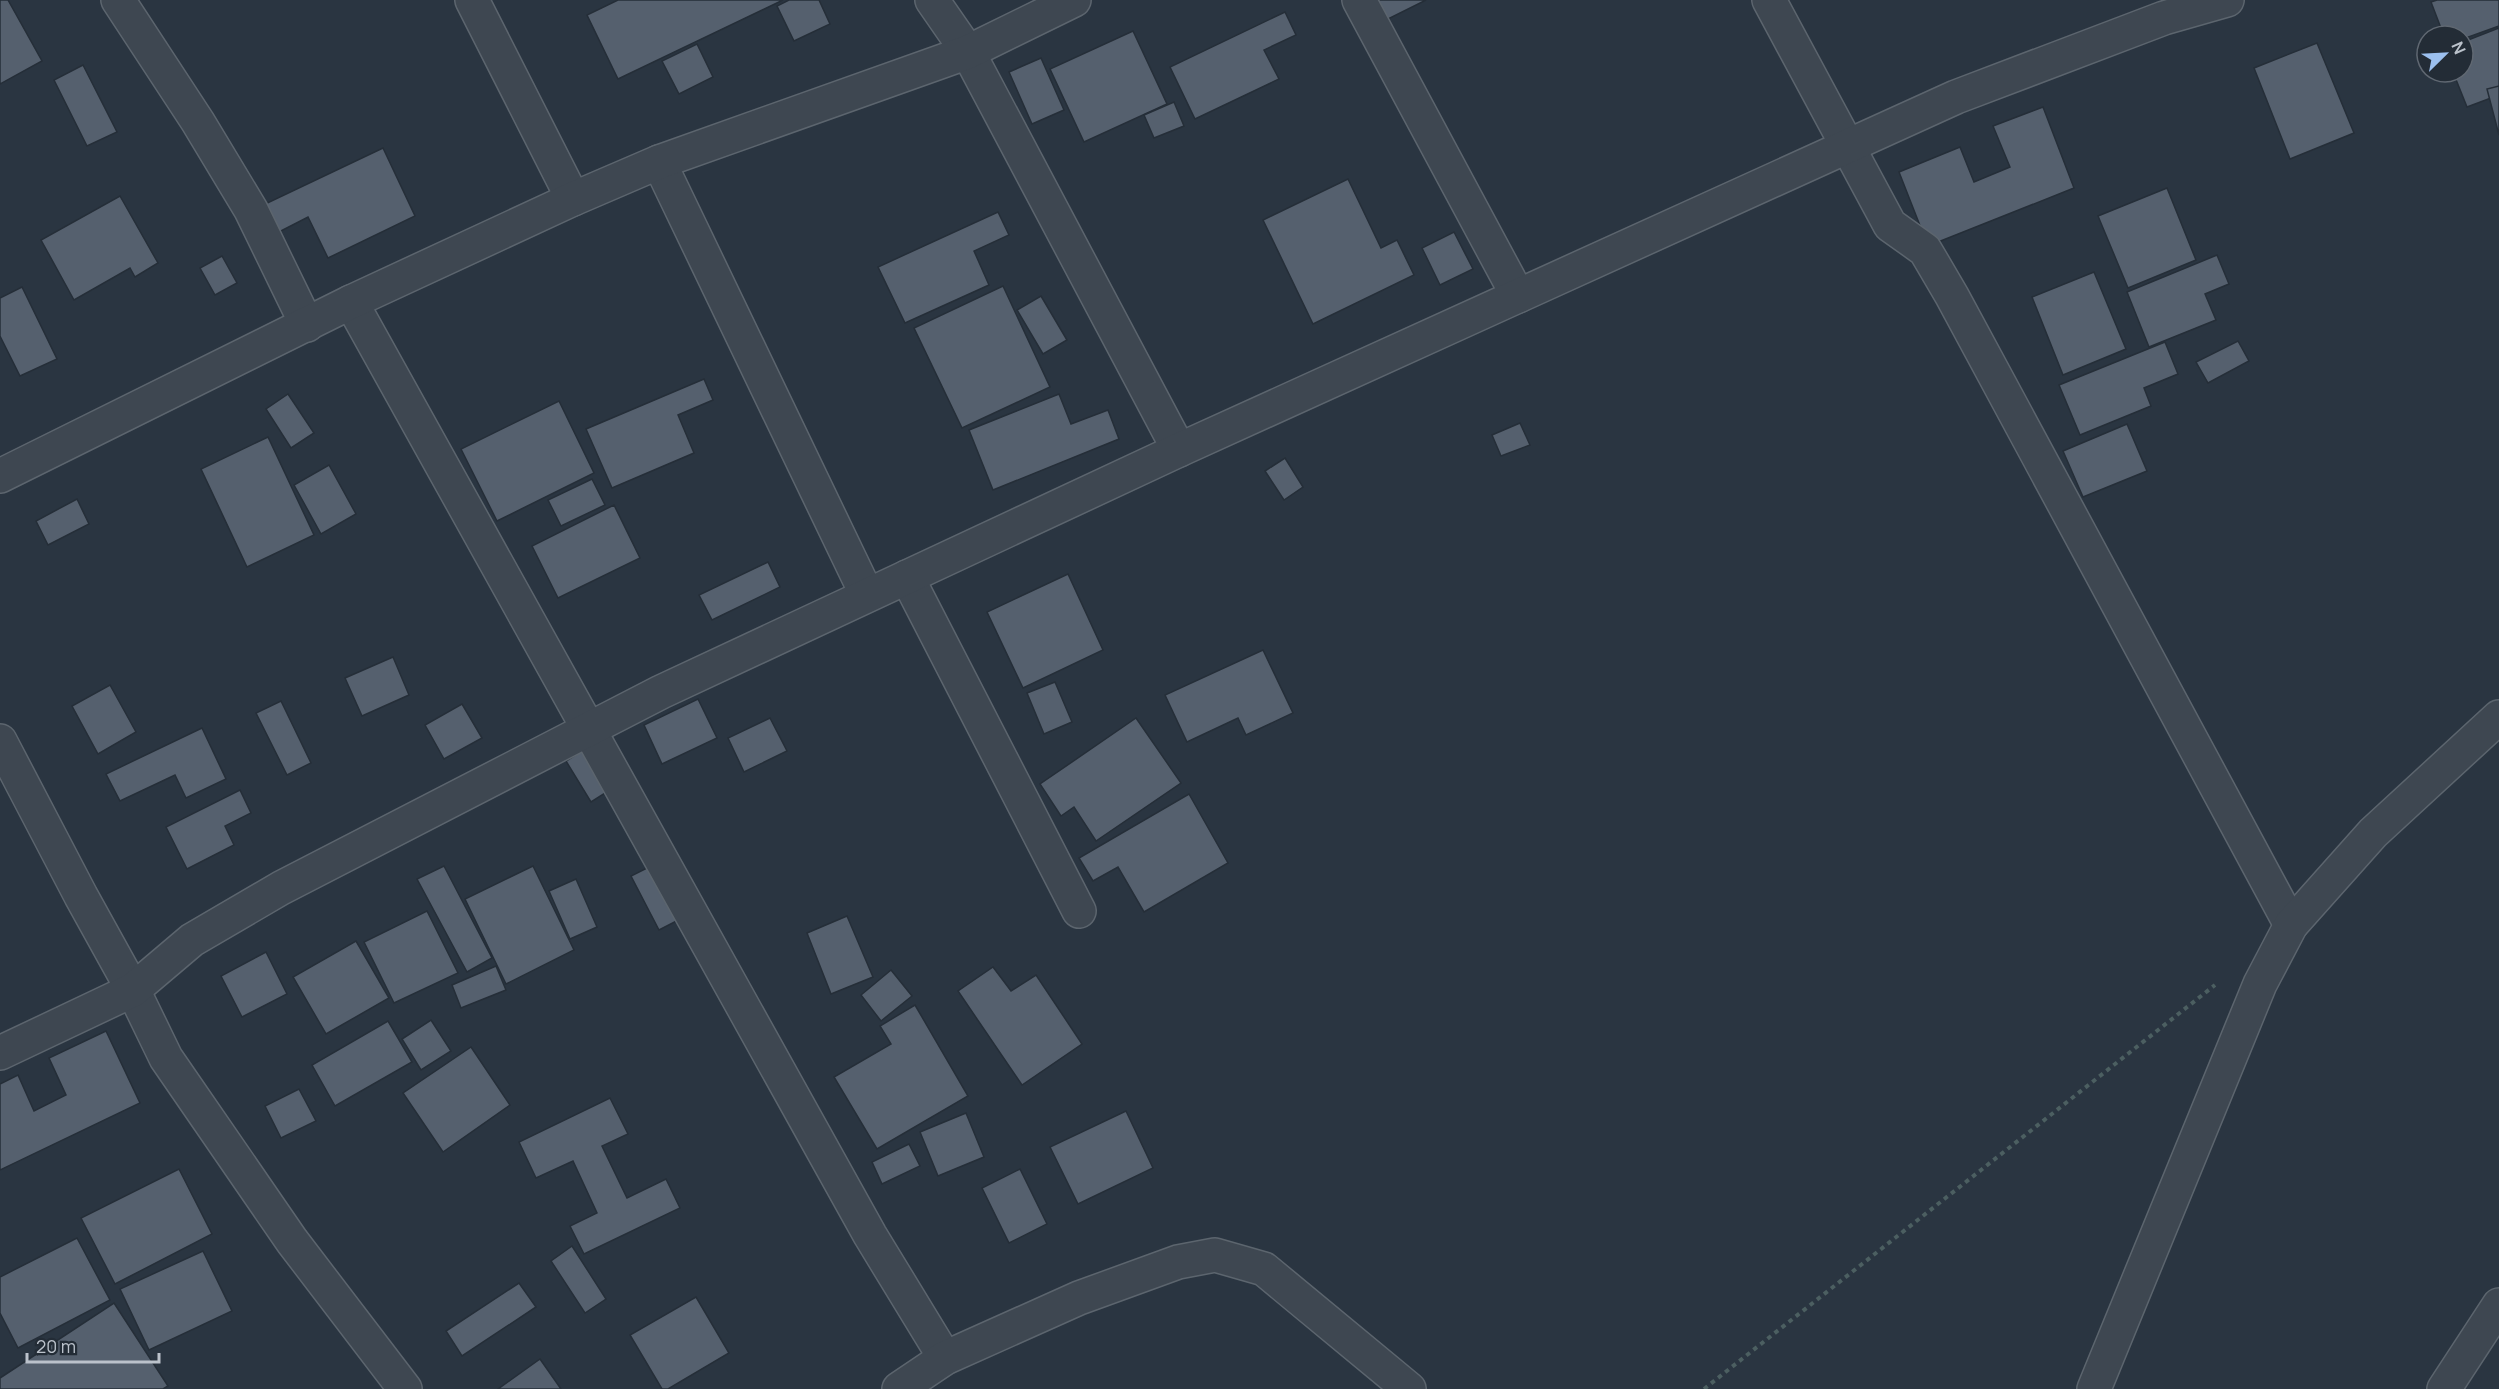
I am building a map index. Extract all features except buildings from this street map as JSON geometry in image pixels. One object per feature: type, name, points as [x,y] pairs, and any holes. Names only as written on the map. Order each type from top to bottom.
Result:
[{"type":"street","points":[[118,0],[198,122],[251,210],[307,325]]},
{"type":"street","points":[[472,0],[573,199]]},
{"type":"street","points":[[933,0],[968,52],[1179,450]]},
{"type":"street","points":[[0,476],[351,302],[573,199],[658,162],[968,52],[1074,0]]},
{"type":"street","points":[[1359,0],[1518,296]]},
{"type":"street","points":[[1769,0],[1890,225],[1925,250],[1952,296],[2291,925]]},
{"type":"street","points":[[0,1053],[133,990],[192,940],[281,888],[661,692],[1179,450],[1956,97],[2161,9],[2227,0]]},
{"type":"street","points":[[658,162],[867,595]]},
{"type":"street","points":[[351,302],[870,1235],[945,1358]]},
{"type":"street","points":[[906,577],[1079,911]]},
{"type":"street","points":[[2094,1389],[2260,984],[2291,925],[2373,833],[2499,717]]},
{"type":"street","points":[[0,741],[133,990],[166,1058],[292,1241],[405,1389]]},
{"type":"street","points":[[900,1389],[945,1358],[1079,1298],[1178,1262],[1215,1255],[1264,1269],[1409,1389]]},
{"type":"street","points":[[2444,1389],[2499,1305]]},
{"type":"path","points":[[1704,1389],[2218,982]]}]
